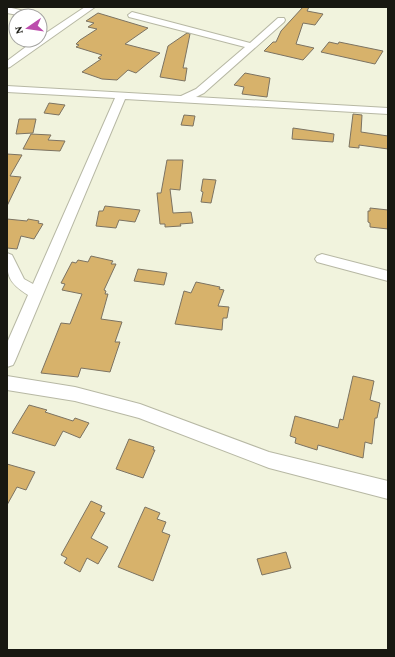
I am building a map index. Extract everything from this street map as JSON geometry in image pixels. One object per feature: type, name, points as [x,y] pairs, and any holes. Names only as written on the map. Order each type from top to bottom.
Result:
[{"type":"street","points":[[7,65],[58,23],[91,7]]},
{"type":"street","points":[[132,15],[251,46]]},
{"type":"street","points":[[184,99],[200,91],[281,20]]},
{"type":"street","points":[[7,88],[388,110]]},
{"type":"street","points":[[7,361],[122,95]]},
{"type":"street","points":[[7,258],[19,282],[36,293]]},
{"type":"street","points":[[322,259],[385,276]]},
{"type":"street","points":[[7,383],[75,394],[140,411],[269,460],[388,490]]},
{"type":"building","points":[[303,7],[309,7],[307,11],[323,14],[315,25],[303,23],[296,44],[314,48],[303,60],[264,51],[273,42],[276,42],[281,31]]},
{"type":"building","points":[[98,13],[148,28],[125,44],[160,53],[136,73],[128,70],[117,80],[102,79],[82,72],[101,59],[98,58],[102,55],[76,47],[79,45],[76,44],[80,40],[97,29],[88,27],[94,23],[86,21]]},
{"type":"building","points":[[187,33],[190,34],[183,68],[187,68],[185,81],[160,77],[168,46]]},
{"type":"building","points":[[329,42],[338,44],[339,42],[383,51],[375,64],[321,52]]},
{"type":"building","points":[[245,73],[270,78],[267,97],[242,94],[244,87],[234,85]]},
{"type":"building","points":[[49,103],[65,105],[59,115],[44,113]]},
{"type":"building","points":[[353,114],[362,115],[361,132],[388,136],[388,149],[359,145],[359,148],[349,147]]},
{"type":"building","points":[[184,115],[195,116],[193,126],[181,125]]},
{"type":"building","points":[[19,119],[36,119],[33,133],[16,134]]},
{"type":"building","points":[[293,128],[334,134],[333,142],[292,139]]},
{"type":"building","points":[[31,134],[51,135],[48,140],[65,141],[60,151],[23,149]]},
{"type":"building","points":[[7,154],[22,155],[10,176],[21,177],[7,206]]},
{"type":"building","points":[[167,160],[183,160],[180,190],[170,189],[173,213],[191,212],[193,223],[180,224],[181,226],[165,227],[165,224],[160,224],[157,193],[161,193]]},
{"type":"building","points":[[203,179],[216,180],[211,203],[201,202]]},
{"type":"building","points":[[105,206],[140,210],[135,222],[119,220],[116,228],[96,226],[99,211],[103,211]]},
{"type":"building","points":[[370,208],[388,210],[388,229],[370,227],[370,223],[368,222],[368,211],[370,211]]},
{"type":"building","points":[[7,219],[27,221],[28,219],[39,221],[38,223],[43,224],[34,239],[21,236],[17,249],[7,248]]},
{"type":"building","points":[[91,256],[113,261],[111,264],[116,264],[104,290],[106,291],[105,294],[108,294],[101,319],[122,322],[115,342],[120,342],[110,372],[81,368],[78,377],[41,373],[61,323],[70,324],[82,294],[62,290],[65,284],[61,283],[72,262],[76,263],[78,260],[88,262]]},
{"type":"building","points":[[138,269],[167,273],[164,285],[134,281]]},
{"type":"building","points":[[196,282],[220,287],[219,289],[224,290],[218,306],[229,307],[227,318],[223,318],[222,330],[175,324],[184,291],[191,293]]},
{"type":"building","points":[[353,376],[374,381],[370,400],[380,403],[377,418],[375,418],[372,444],[365,442],[363,458],[318,445],[317,450],[295,443],[296,438],[290,436],[295,416],[338,428],[340,419],[343,420]]},
{"type":"building","points":[[29,405],[47,410],[45,412],[73,421],[75,418],[89,423],[80,438],[63,431],[55,446],[12,433]]},
{"type":"building","points":[[129,439],[154,447],[153,450],[155,450],[143,478],[116,469]]},
{"type":"building","points":[[7,464],[35,472],[26,490],[17,487],[7,505]]},
{"type":"building","points":[[91,501],[102,506],[100,511],[105,513],[91,538],[108,547],[98,564],[87,558],[80,572],[64,563],[67,558],[61,555]]},
{"type":"building","points":[[145,507],[160,513],[157,519],[166,522],[162,532],[170,535],[153,581],[118,567]]},
{"type":"building","points":[[286,552],[291,568],[262,575],[257,559]]}]
